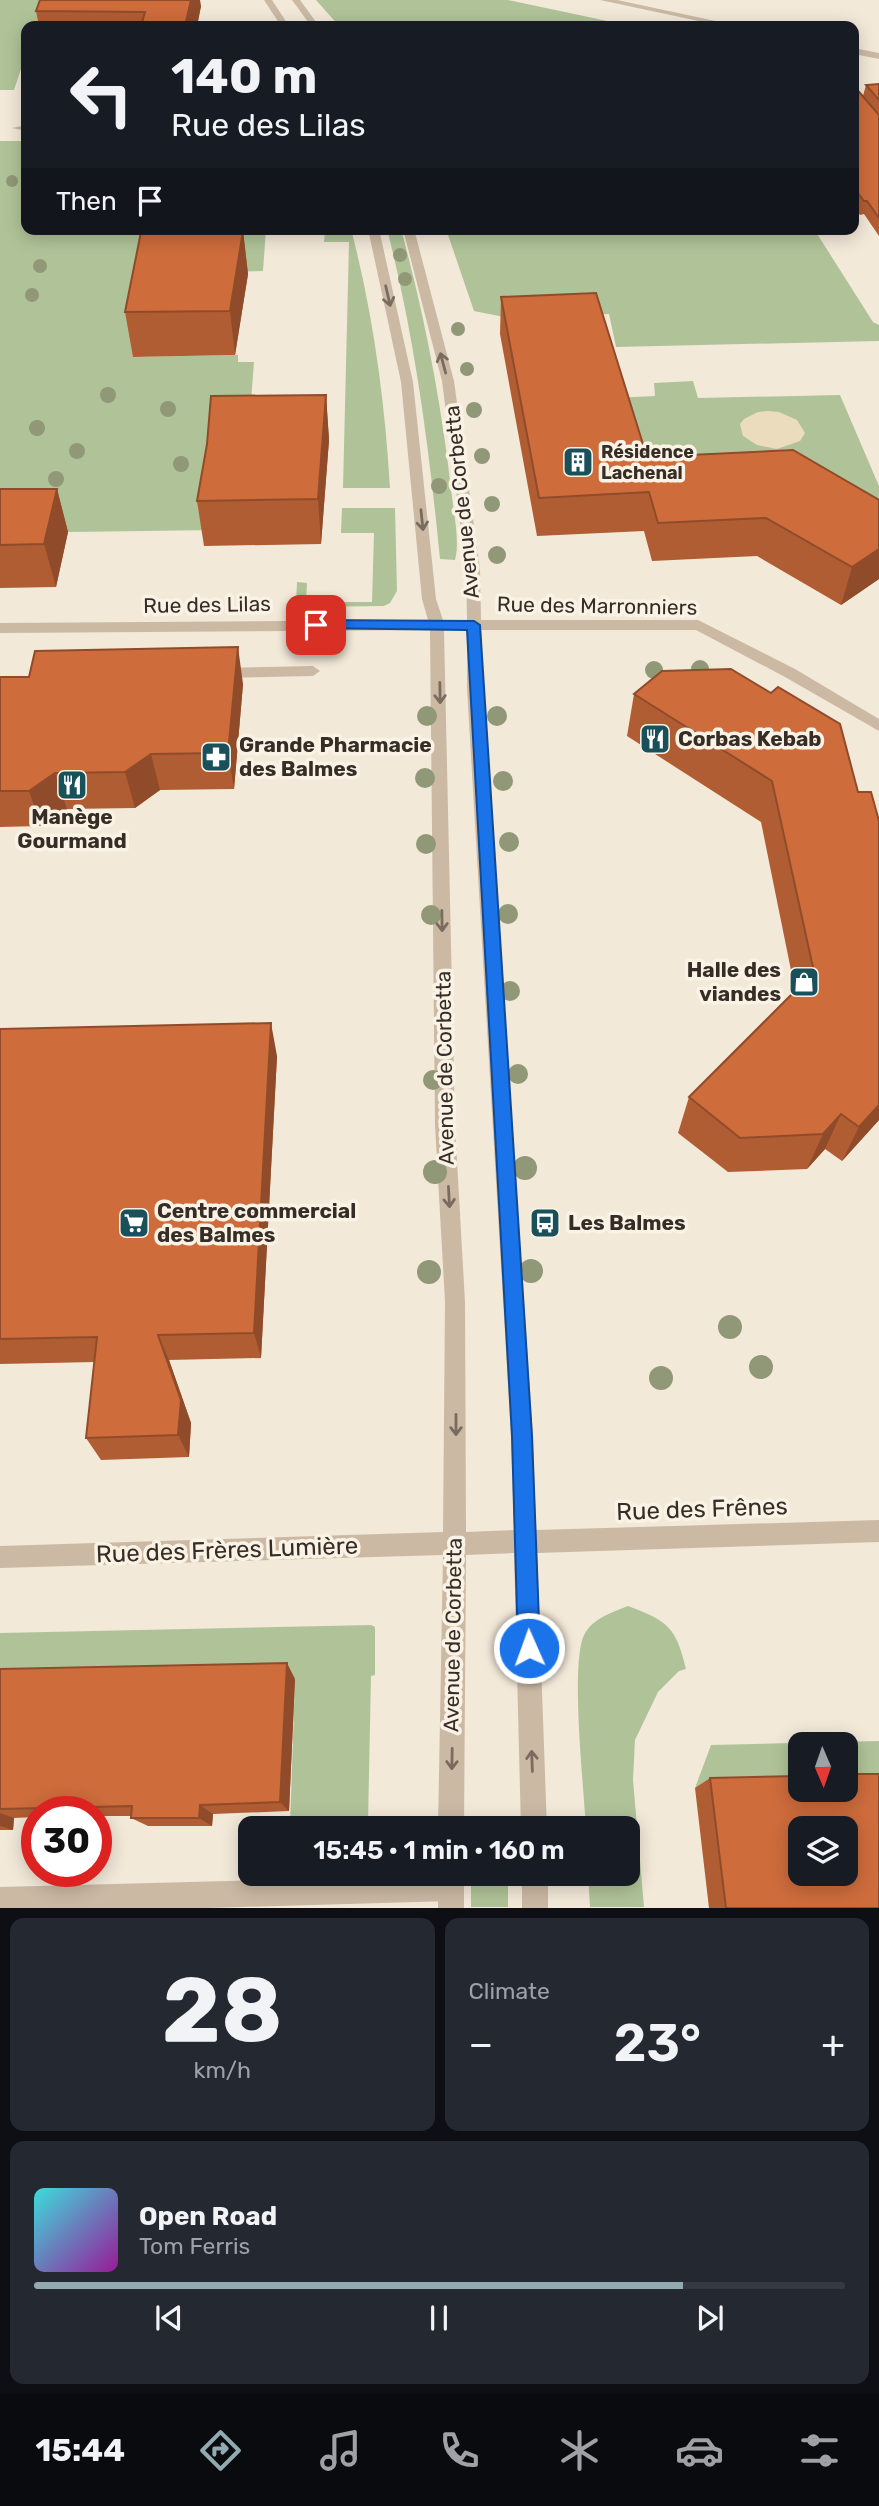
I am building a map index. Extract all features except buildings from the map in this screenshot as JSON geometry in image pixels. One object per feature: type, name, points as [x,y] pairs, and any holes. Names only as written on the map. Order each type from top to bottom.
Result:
[{"type":"street","points":[[268,0],[282,21]]},
{"type":"street","points":[[296,0],[311,21]]},
{"type":"street","points":[[604,0],[709,21]]},
{"type":"street","points":[[859,52],[879,56]]},
{"type":"street","name":"Avenue de Corbetta","points":[[374,235],[407,382],[429,599],[437,625],[444,1125],[455,1302],[451,1816]]},
{"type":"street","name":"Avenue de Corbetta","points":[[410,235],[448,381],[473,569],[465,625],[521,1422],[534,1816]]},
{"type":"street","name":"Rue des Lilas","points":[[0,628],[465,625]]},
{"type":"street","name":"Rue des Marronniers","points":[[465,625],[698,625],[789,673],[879,726]]},
{"type":"street","points":[[204,673],[313,670]]},
{"type":"street","name":"Rue des Frênes","points":[[454,1544],[879,1531]]},
{"type":"street","name":"Rue des Frères Lumière","points":[[0,1557],[454,1544]]},
{"type":"street","points":[[535,1886],[535,1908]]},
{"type":"street","points":[[0,1900],[451,1890]]},
{"type":"green space","points":[[0,0],[45,0],[38,21],[21,21],[21,69],[14,90],[0,90]]},
{"type":"green space","points":[[316,0],[508,0],[607,21],[335,21]]},
{"type":"green space","points":[[0,141],[21,141],[21,235],[266,235],[263,271],[165,273],[133,357],[238,355],[238,362],[254,362],[248,441],[215,530],[0,533]]},
{"type":"green space","points":[[325,235],[352,235],[377,357],[390,488],[343,488],[349,242],[324,242]]},
{"type":"green space","points":[[388,235],[403,235],[425,328],[448,463],[457,537],[455,560],[440,559],[420,393]]},
{"type":"green space","points":[[448,235],[818,235],[873,322],[879,325],[879,341],[616,347],[609,314],[509,318],[474,311]]},
{"type":"green space","points":[[693,381],[698,398],[840,395],[879,486],[879,545],[642,495],[613,398],[655,396],[654,383]]},
{"type":"green space","points":[[342,508],[395,508],[397,591],[390,603],[384,606],[304,607],[296,604],[297,582],[307,583],[306,602],[372,602],[374,533],[341,533]]},
{"type":"green space","points":[[628,1606],[661,1621],[674,1635],[686,1669],[679,1671],[658,1692],[635,1740],[633,1780],[636,1816],[585,1816],[578,1672],[584,1635],[592,1624]]},
{"type":"green space","points":[[371,1625],[375,1627],[375,1675],[371,1676],[368,1816],[290,1816],[295,1679],[0,1685],[0,1633]]},
{"type":"green space","points":[[879,1741],[879,1783],[858,1784],[858,1742]]},
{"type":"green space","points":[[788,1743],[788,1786],[695,1788],[711,1745]]},
{"type":"green space","points":[[640,1861],[644,1907],[590,1907],[589,1886],[640,1886]]},
{"type":"green space","points":[[471,1886],[508,1886],[508,1907],[471,1907]]},
{"type":"shaded area","points":[[758,412],[779,412],[797,420],[805,433],[800,441],[777,449],[757,445],[743,436],[740,424],[744,419]]},
{"type":"place","name":"Résidence Lachenal","points":[[578,462]]},
{"type":"place","name":"Corbas Kebab","points":[[655,739]]},
{"type":"place","name":"Grande Pharmacie des Balmes","points":[[216,757]]},
{"type":"place","name":"Manège Gourmand","points":[[72,785]]},
{"type":"place","name":"Halle des viandes","points":[[804,982]]},
{"type":"place","name":"Centre commercial des Balmes","points":[[134,1223]]},
{"type":"place","name":"Les Balmes","points":[[545,1223]]},
{"type":"route","points":[[316,625],[474,625],[475,688],[522,1436],[529,1648]]}]
